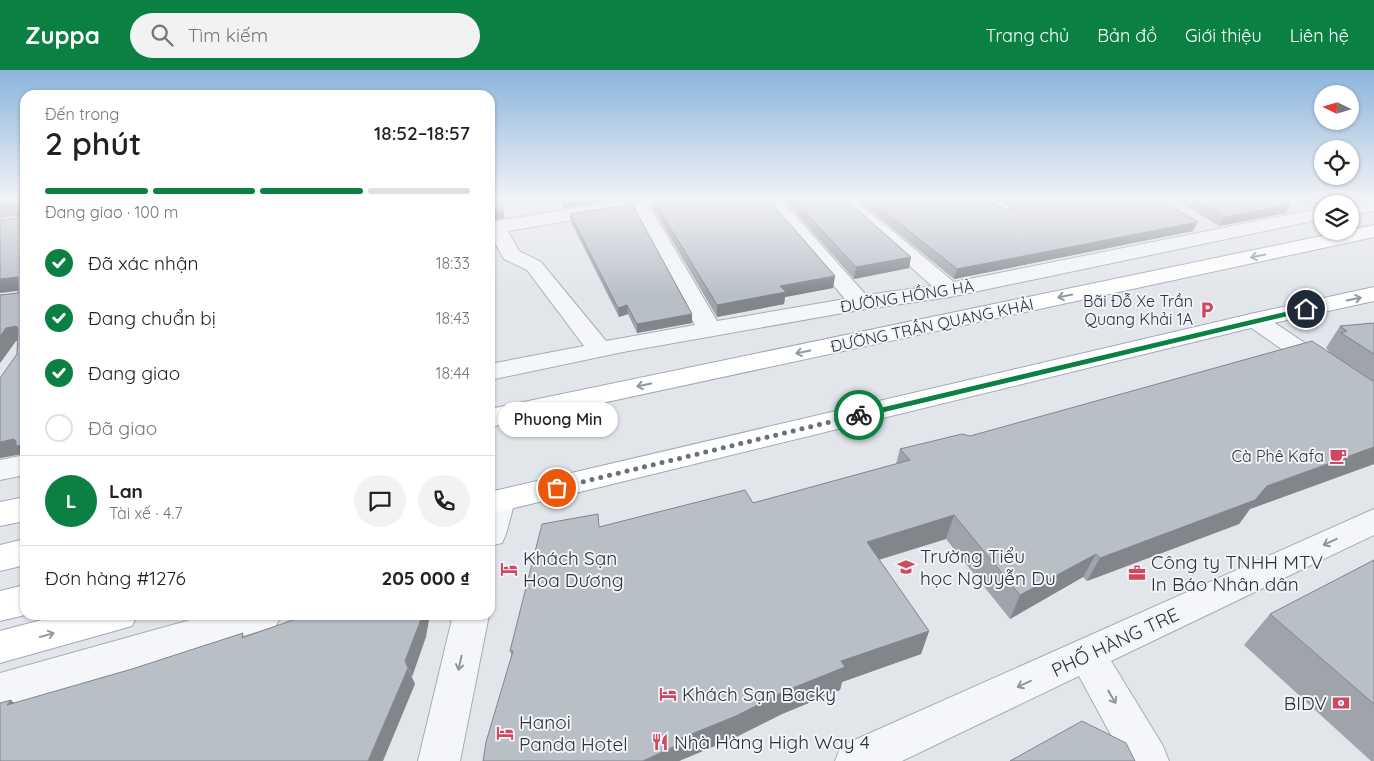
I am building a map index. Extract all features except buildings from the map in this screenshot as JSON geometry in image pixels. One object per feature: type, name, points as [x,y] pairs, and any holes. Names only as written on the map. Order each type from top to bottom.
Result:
[{"type":"main road","name":"ĐƯỜNG TRẦN QUANG KHẢI","points":[[495,417],[1373,231]]},
{"type":"main road","points":[[495,504],[1255,320],[1374,294]]},
{"type":"main road","points":[[0,514],[20,510]]},
{"type":"main road","points":[[0,558],[20,553]]},
{"type":"main road","points":[[0,606],[20,601]]},
{"type":"main road","points":[[0,647],[100,620]]},
{"type":"street","points":[[496,231],[511,255],[534,266],[600,349]]},
{"type":"street","points":[[654,231],[710,330]]},
{"type":"street","points":[[798,231],[860,303]]},
{"type":"street","points":[[881,231],[950,290]]},
{"type":"street","name":"ĐƯỜNG HỒNG HÀ","points":[[495,371],[600,349],[860,303],[950,290],[1198,231]]},
{"type":"street","points":[[1255,320],[1374,401]]},
{"type":"street","points":[[0,470],[20,466]]},
{"type":"street","name":"PHỐ HÀNG TRE","points":[[856,761],[1374,521]]},
{"type":"street","points":[[0,691],[246,620]]},
{"type":"street","points":[[439,761],[470,620]]},
{"type":"street","points":[[1088,655],[1148,761]]},
{"type":"way so far","points":[[557,488],[859,415]]},
{"type":"place","name":"Bãi Đỗ Xe Trần Quang Khải 1A","points":[[1207,310]]},
{"type":"place","name":"Cà Phê Kafa","points":[[1338,456]]},
{"type":"place","name":"Phuong Min","points":[[557,488]]},
{"type":"place","name":"Trường Tiểu học Nguyễn Du","points":[[906,567]]},
{"type":"place","name":"Khách Sạn Hoa Dương","points":[[509,569]]},
{"type":"place","name":"Công ty TNHH MTV In Báo Nhân dân","points":[[1137,573]]},
{"type":"place","name":"Khách Sạn Backy","points":[[668,694]]},
{"type":"place","name":"BIDV","points":[[1341,703]]},
{"type":"place","name":"Hanoi Panda Hotel","points":[[505,733]]},
{"type":"place","name":"Nhà Hàng High Way 4","points":[[660,742]]},
{"type":"route","points":[[859,415],[1306,309]]}]
